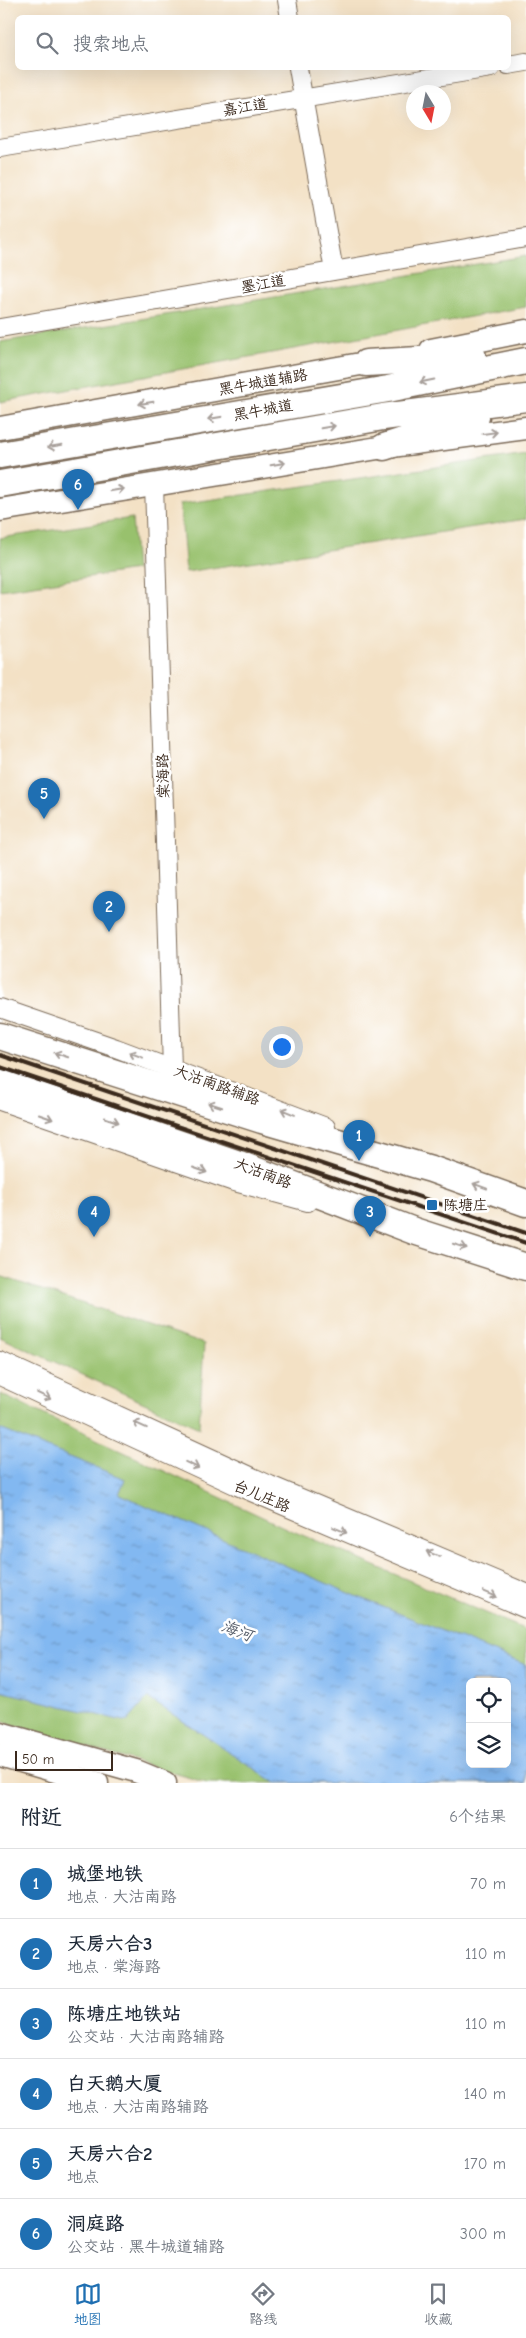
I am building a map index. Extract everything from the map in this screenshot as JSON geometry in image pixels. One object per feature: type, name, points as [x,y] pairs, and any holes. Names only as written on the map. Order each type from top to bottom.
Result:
[{"type":"highway","points":[[366,363],[526,353]]},
{"type":"highway","name":"黑牛城道","points":[[0,455],[388,389],[526,361]]},
{"type":"highway","name":"黑牛城道","points":[[2,484],[383,417],[526,398]]},
{"type":"highway","points":[[384,447],[472,418],[526,405]]},
{"type":"highway","points":[[0,1036],[262,1120],[431,1169],[526,1203]]},
{"type":"highway","name":"大沽南路","points":[[0,1082],[239,1164],[414,1231],[526,1267]]},
{"type":"main road","name":"黑牛城道辅路","points":[[0,428],[366,363],[526,331]]},
{"type":"main road","points":[[0,510],[384,447],[526,428]]},
{"type":"main road","points":[[0,1733],[136,1771],[165,1783]]},
{"type":"main road","points":[[0,1755],[98,1783]]},
{"type":"street","points":[[287,0],[290,15]]},
{"type":"street","points":[[511,64],[526,62]]},
{"type":"street","points":[[298,70],[334,271]]},
{"type":"street","name":"嘉江道","points":[[0,148],[478,70]]},
{"type":"street","name":"墨江道","points":[[0,328],[526,238]]},
{"type":"street","name":"棠海路","points":[[154,484],[172,1068]]},
{"type":"street","name":"大沽南路辅路","points":[[0,1008],[172,1068],[431,1169]]},
{"type":"street","points":[[0,1101],[231,1181],[414,1231]]},
{"type":"street","name":"台儿庄路","points":[[0,1361],[270,1485],[526,1593]]},
{"type":"street","name":"台儿庄路","points":[[0,1376],[235,1485],[526,1609]]},
{"type":"green space","points":[[526,256],[526,307],[0,402],[0,342]]},
{"type":"green space","points":[[526,454],[526,519],[186,572],[180,504]]},
{"type":"green space","points":[[132,518],[136,570],[0,590],[0,538]]},
{"type":"green space","points":[[0,1276],[204,1344],[199,1428],[0,1337]]},
{"type":"green space","points":[[0,1394],[288,1529],[526,1630],[526,1783],[207,1783],[0,1721]]},
{"type":"water","name":"海河","points":[[0,1429],[125,1479],[119,1494],[356,1596],[526,1665],[526,1783],[276,1783],[148,1698],[127,1722],[0,1691]]},
{"type":"railway","points":[[0,1055],[526,1233]]},
{"type":"railway","points":[[0,1067],[526,1243]]},
{"type":"place","name":"洞庭路","points":[[78,510]]},
{"type":"place","name":"天房六合2","points":[[44,819]]},
{"type":"place","name":"天房六合3","points":[[109,932]]},
{"type":"place","name":"城堡地铁","points":[[359,1161]]},
{"type":"place","name":"陈塘庄","points":[[432,1205]]},
{"type":"place","name":"白天鹅大厦","points":[[94,1237]]},
{"type":"place","name":"陈塘庄地铁站","points":[[370,1237]]}]
